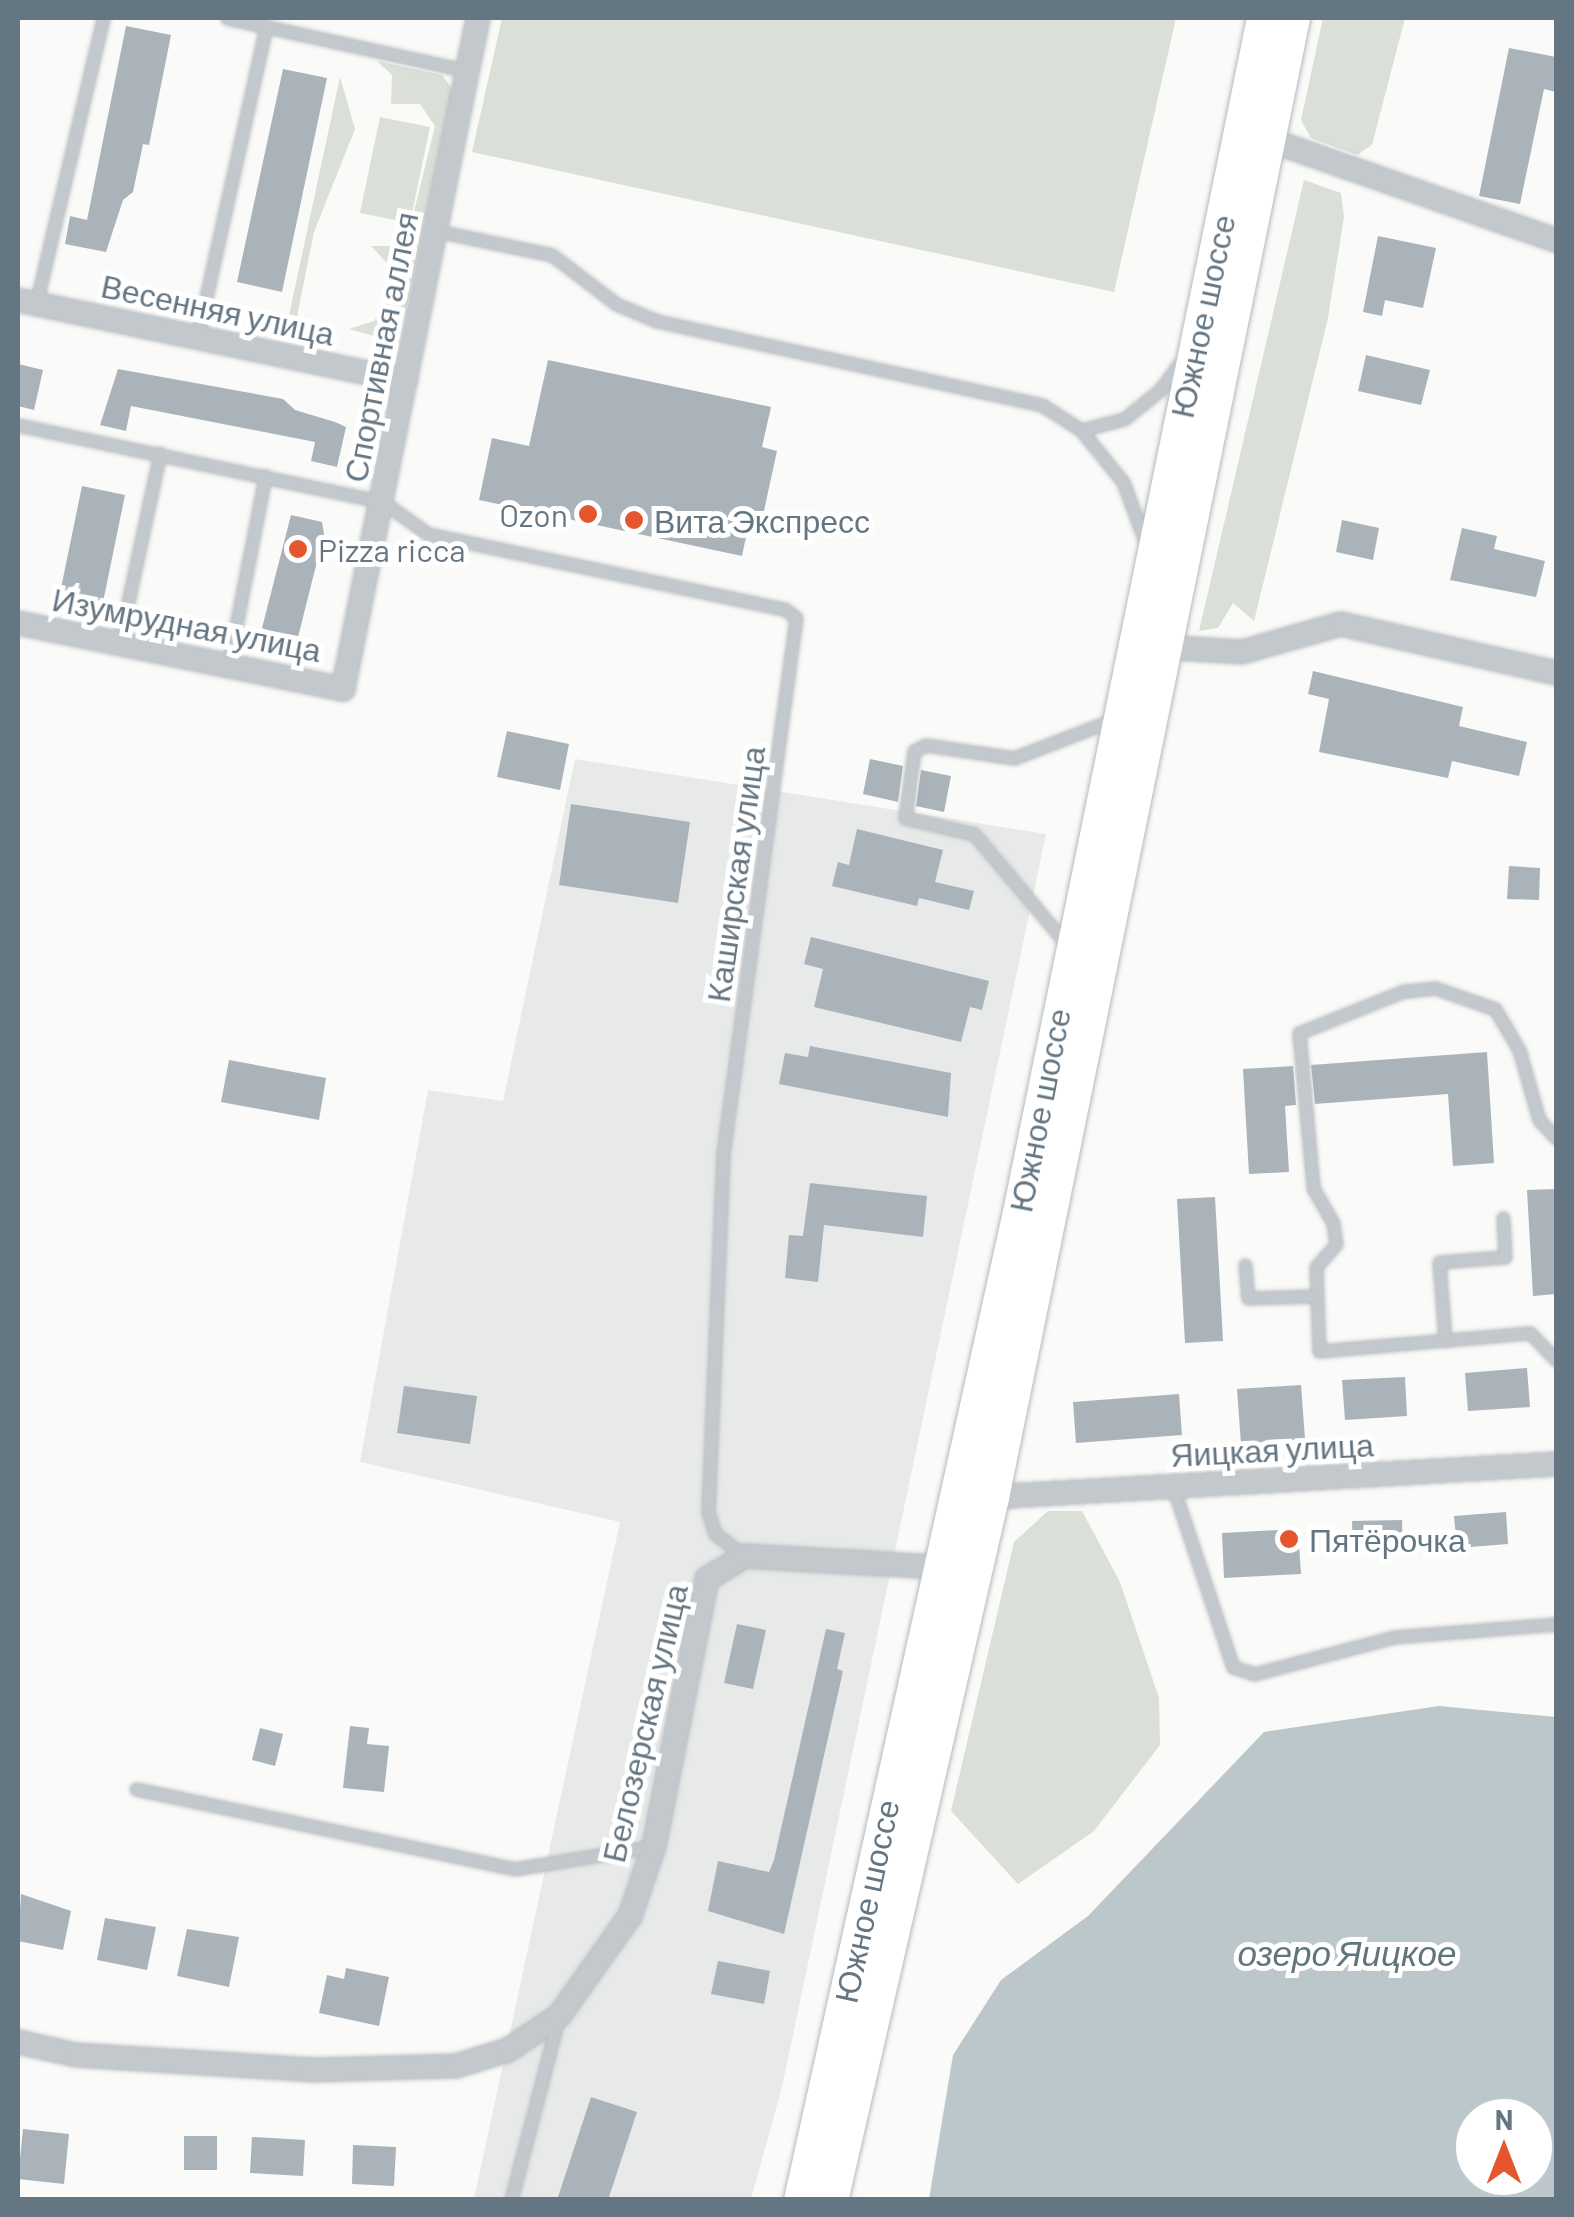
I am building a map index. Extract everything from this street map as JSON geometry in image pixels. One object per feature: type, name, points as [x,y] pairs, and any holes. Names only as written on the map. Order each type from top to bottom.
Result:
[{"type":"main road","name":"Южное шоссе","points":[[801,2200],[937,1566],[1019,1218],[1070,948],[1264,18]]},
{"type":"main road","name":"Южное шоссе","points":[[830,2200],[991,1497],[1160,648],[1292,18]]},
{"type":"street","name":"Спортивная аллея","points":[[343,688],[478,18]]},
{"type":"street","points":[[1264,138],[1556,240]]},
{"type":"street","name":"Весенняя улица","points":[[27,302],[406,381]]},
{"type":"street","name":"Изумрудная улица","points":[[18,623],[343,688]]},
{"type":"street","points":[[1160,648],[1242,652],[1341,624],[1556,673]]},
{"type":"street","name":"Яицкая улица","points":[[991,1497],[1556,1464]]},
{"type":"street","points":[[744,1556],[937,1566]]},
{"type":"street","name":"Белозерская улица","points":[[18,2042],[76,2054],[312,2070],[456,2066],[508,2050],[559,2016],[630,1916],[654,1846],[707,1579],[744,1556]]},
{"type":"lane","points":[[27,302],[103,18]]},
{"type":"lane","points":[[226,18],[469,71]]},
{"type":"lane","points":[[198,338],[266,26]]},
{"type":"lane","points":[[437,231],[552,255],[616,304],[657,321],[1042,406],[1082,430],[1122,482],[1152,558]]},
{"type":"lane","points":[[1082,430],[1124,419],[1160,390],[1196,340]]},
{"type":"lane","points":[[18,425],[382,502]]},
{"type":"lane","points":[[120,644],[160,453]]},
{"type":"lane","points":[[228,666],[265,476]]},
{"type":"lane","name":"Каширская улица","points":[[382,502],[428,534],[785,609],[796,618],[722,1154],[708,1512],[715,1534],[744,1556]]},
{"type":"lane","points":[[1070,948],[974,834],[905,818],[914,751],[926,744],[1014,758],[1118,717]]},
{"type":"lane","points":[[1556,1138],[1539,1120],[1519,1050],[1495,1009],[1435,988],[1404,991],[1299,1033],[1312,1188],[1333,1223],[1336,1244],[1316,1267],[1319,1352],[1530,1333],[1556,1360]]},
{"type":"lane","points":[[1445,1342],[1439,1262],[1505,1257],[1503,1218]]},
{"type":"lane","points":[[1245,1265],[1248,1298],[1317,1296]]},
{"type":"lane","points":[[1174,1487],[1233,1667],[1254,1674],[1394,1637],[1556,1624]]},
{"type":"lane","points":[[136,1790],[514,1869],[654,1846]]},
{"type":"lane","points":[[511,2200],[559,2016]]},
{"type":"shaded area","points":[[502,18],[1176,18],[1114,292],[472,152]]},
{"type":"shaded area","points":[[1323,18],[1405,18],[1372,145],[1357,155],[1311,138],[1301,120]]},
{"type":"shaded area","points":[[377,61],[442,75],[453,90],[399,343],[349,329],[374,321],[392,295],[389,265],[371,246],[394,246],[408,236],[435,126],[420,104],[391,104],[392,75]]},
{"type":"shaded area","points":[[340,77],[355,129],[314,232],[296,322],[288,320]]},
{"type":"shaded area","points":[[380,117],[430,127],[410,223],[360,213]]},
{"type":"shaded area","points":[[1304,180],[1341,193],[1344,217],[1328,318],[1254,621],[1233,603],[1218,628],[1199,631]]},
{"type":"shaded area","points":[[575,759],[1046,834],[782,2087],[751,2199],[474,2199],[620,1522],[360,1462],[428,1090],[503,1101]]},
{"type":"shaded area","points":[[1048,1511],[1082,1511],[1120,1582],[1159,1698],[1160,1745],[1094,1831],[1018,1884],[951,1811],[1014,1542]]},
{"type":"water","name":"озеро Яицкое","points":[[1439,1706],[1556,1717],[1556,2199],[929,2199],[953,2055],[1001,1980],[1088,1916],[1264,1732]]},
{"type":"building","points":[[126,26],[171,35],[149,145],[143,144],[133,192],[123,200],[106,252],[65,244],[70,216],[87,220]]},
{"type":"building","points":[[1509,48],[1556,57],[1556,92],[1544,89],[1520,204],[1479,196]]},
{"type":"building","points":[[283,69],[327,78],[282,292],[237,282]]},
{"type":"building","points":[[1378,236],[1436,248],[1423,308],[1385,300],[1382,316],[1363,312]]},
{"type":"building","points":[[1366,355],[1430,370],[1421,405],[1358,391]]},
{"type":"building","points":[[548,360],[771,407],[762,447],[777,451],[762,520],[750,518],[742,556],[479,500],[492,438],[529,446]]},
{"type":"building","points":[[18,364],[43,370],[34,410],[18,406]]},
{"type":"building","points":[[118,369],[283,399],[295,410],[335,422],[346,427],[337,467],[311,461],[315,442],[131,406],[126,431],[100,425]]},
{"type":"building","points":[[82,486],[125,495],[103,602],[60,593]]},
{"type":"building","points":[[291,515],[322,522],[324,534],[297,641],[262,628]]},
{"type":"building","points":[[1342,520],[1379,528],[1373,560],[1336,552]]},
{"type":"building","points":[[1462,528],[1497,536],[1494,549],[1545,561],[1536,597],[1450,580]]},
{"type":"building","points":[[1313,671],[1463,707],[1459,726],[1527,742],[1519,776],[1452,761],[1448,778],[1319,752],[1329,699],[1308,694]]},
{"type":"building","points":[[507,731],[569,744],[560,790],[497,777]]},
{"type":"building","points":[[870,759],[903,766],[898,802],[863,794]]},
{"type":"building","points":[[921,770],[951,776],[944,812],[916,806]]},
{"type":"building","points":[[571,804],[690,822],[678,903],[559,885]]},
{"type":"building","points":[[857,829],[943,850],[935,882],[974,891],[969,910],[919,898],[917,906],[832,886],[838,862],[849,865]]},
{"type":"building","points":[[1509,866],[1540,868],[1539,900],[1507,899]]},
{"type":"building","points":[[811,937],[989,981],[982,1010],[970,1007],[961,1042],[814,1007],[823,969],[804,964]]},
{"type":"building","points":[[810,1046],[951,1073],[948,1117],[779,1084],[785,1053],[808,1057]]},
{"type":"building","points":[[1487,1052],[1494,1163],[1453,1166],[1448,1094],[1315,1104],[1311,1065]]},
{"type":"building","points":[[229,1060],[326,1078],[319,1120],[221,1102]]},
{"type":"building","points":[[1293,1066],[1296,1105],[1285,1106],[1289,1172],[1249,1174],[1243,1069]]},
{"type":"building","points":[[810,1183],[927,1196],[923,1237],[824,1225],[818,1282],[785,1278],[789,1235],[803,1236]]},
{"type":"building","points":[[1556,1189],[1556,1294],[1533,1296],[1527,1190]]},
{"type":"building","points":[[1215,1197],[1223,1341],[1185,1343],[1177,1199]]},
{"type":"building","points":[[1527,1368],[1530,1407],[1468,1411],[1465,1373]]},
{"type":"building","points":[[1405,1377],[1407,1416],[1345,1420],[1342,1380]]},
{"type":"building","points":[[1301,1385],[1305,1439],[1241,1444],[1237,1389]]},
{"type":"building","points":[[404,1386],[477,1396],[470,1444],[397,1433]]},
{"type":"building","points":[[1179,1394],[1182,1435],[1076,1443],[1073,1402]]},
{"type":"building","points":[[1506,1512],[1508,1544],[1457,1548],[1454,1516]]},
{"type":"building","points":[[1402,1520],[1403,1549],[1353,1550],[1352,1521]]},
{"type":"building","points":[[1298,1529],[1301,1574],[1224,1578],[1222,1533]]},
{"type":"building","points":[[737,1624],[766,1630],[753,1689],[724,1683]]},
{"type":"building","points":[[826,1629],[845,1633],[837,1669],[843,1671],[784,1934],[708,1911],[718,1861],[769,1872]]},
{"type":"building","points":[[350,1726],[369,1728],[367,1744],[389,1746],[384,1792],[343,1788]]},
{"type":"building","points":[[260,1728],[283,1734],[275,1766],[252,1760]]},
{"type":"building","points":[[21,1894],[71,1911],[63,1950],[18,1941]]},
{"type":"building","points":[[105,1918],[156,1927],[147,1970],[97,1960]]},
{"type":"building","points":[[187,1929],[239,1937],[229,1987],[177,1976]]},
{"type":"building","points":[[718,1961],[770,1971],[764,2004],[711,1994]]},
{"type":"building","points":[[346,1968],[389,1977],[379,2026],[319,2013],[327,1975],[344,1979]]},
{"type":"building","points":[[591,2097],[637,2112],[608,2200],[557,2200]]},
{"type":"building","points":[[23,2129],[69,2134],[64,2184],[18,2179]]},
{"type":"building","points":[[184,2136],[217,2136],[217,2170],[184,2170]]},
{"type":"building","points":[[252,2137],[305,2140],[303,2176],[250,2173]]},
{"type":"building","points":[[353,2145],[396,2147],[394,2186],[352,2184]]},
{"type":"place","name":"Ozon","points":[[588,514]]},
{"type":"place","name":"Вита Экспресс","points":[[634,520]]},
{"type":"place","name":"Pizza ricca","points":[[298,549]]},
{"type":"place","name":"Пятёрочка","points":[[1289,1539]]}]
